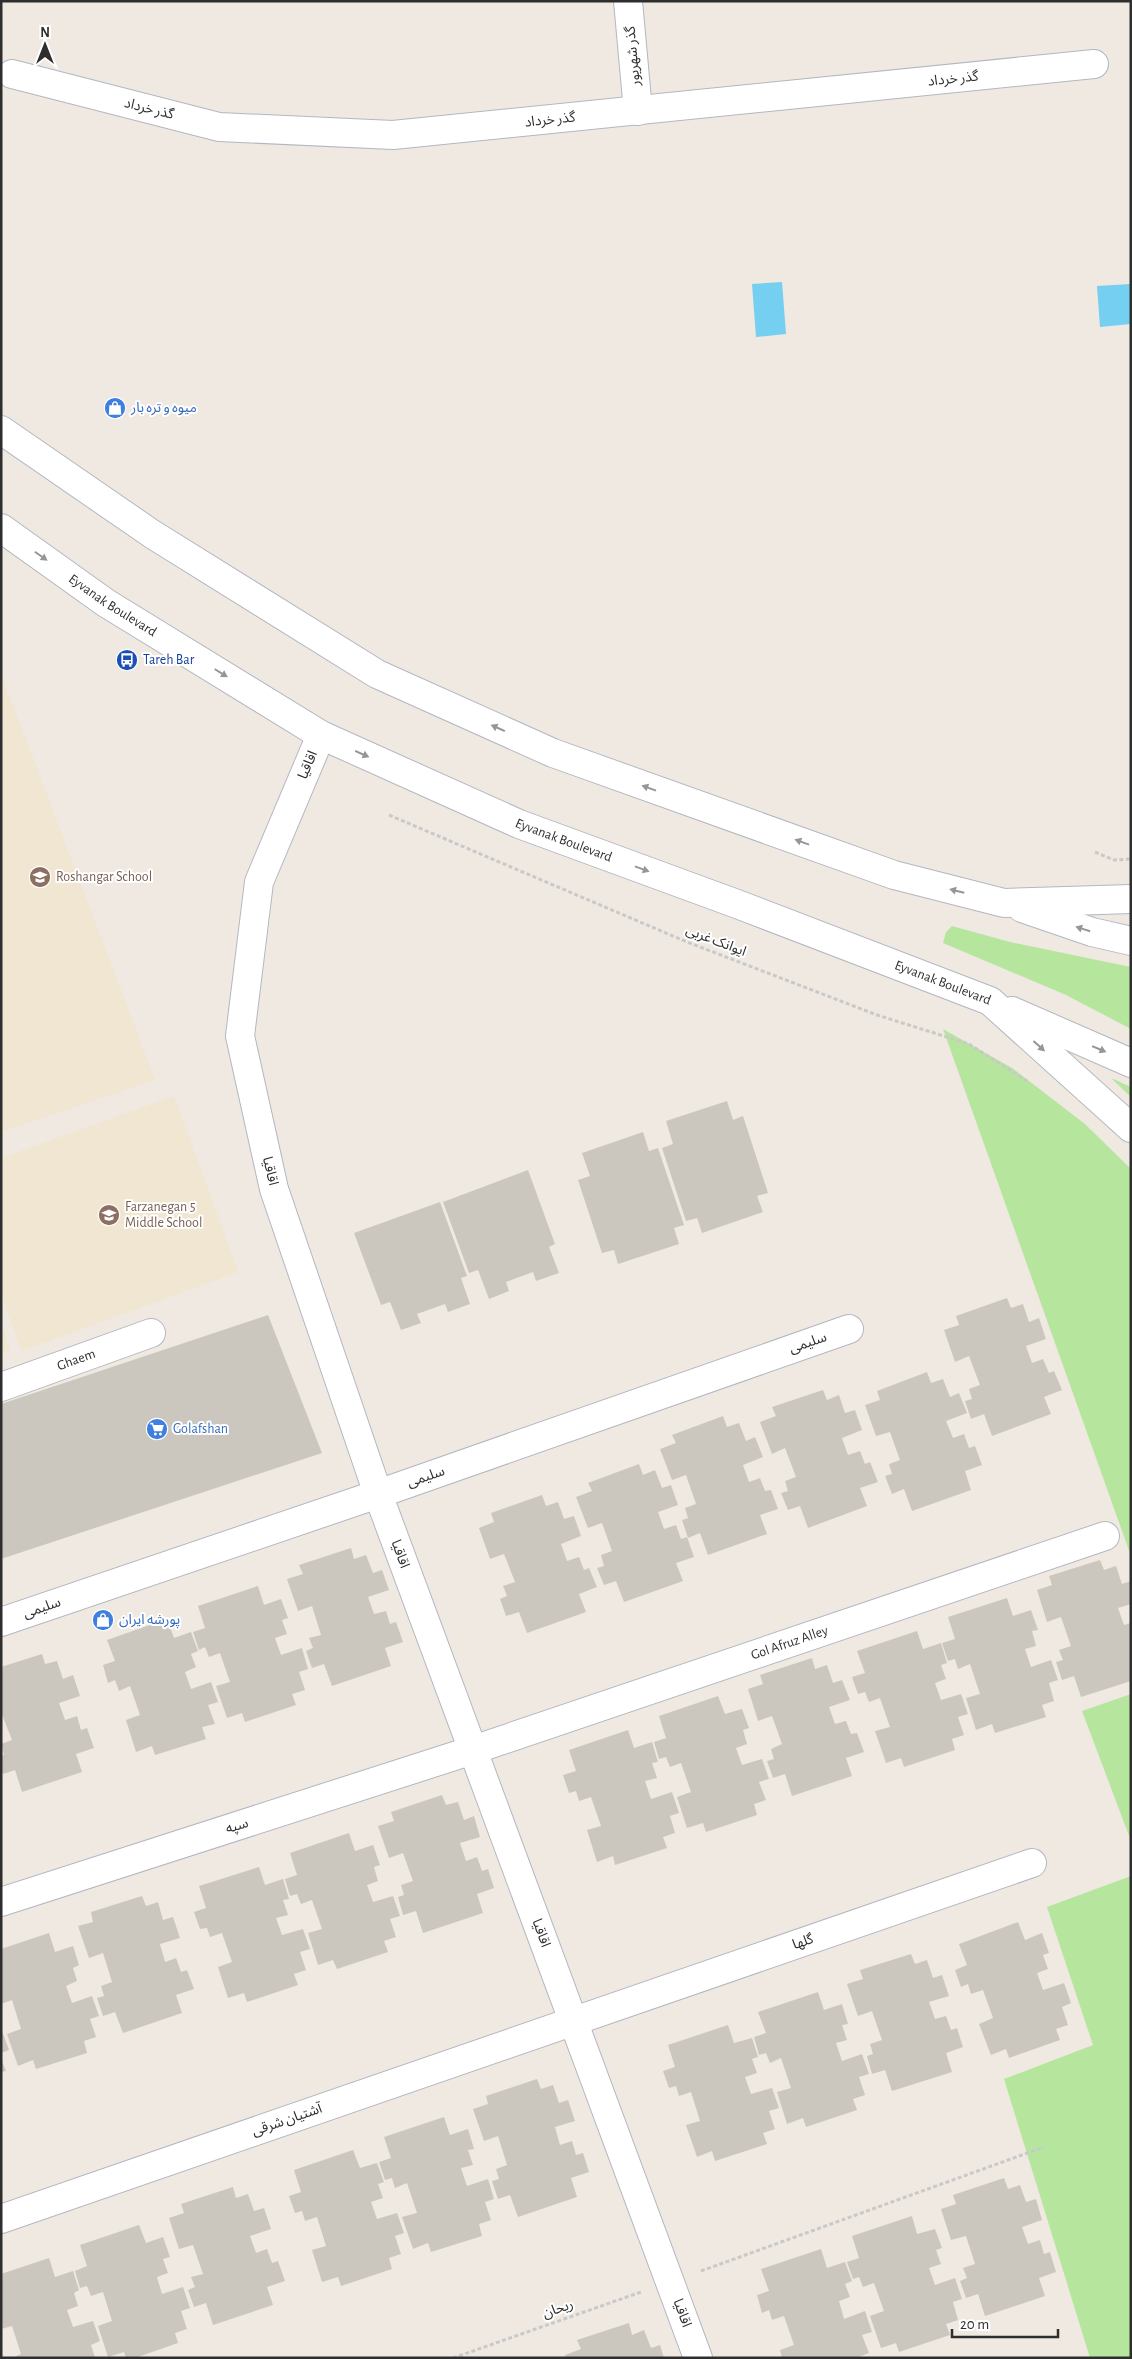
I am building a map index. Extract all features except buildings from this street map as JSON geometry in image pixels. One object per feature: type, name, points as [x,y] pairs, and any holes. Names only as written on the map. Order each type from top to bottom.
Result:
[{"type":"street","name":"گذر شهریور","points":[[628,1],[638,111]]},
{"type":"street","name":"گذر خرداد","points":[[12,74],[220,127],[393,135],[1094,64]]},
{"type":"street","points":[[1,430],[152,534],[377,674],[553,753],[894,875],[1004,902],[1092,932],[1131,941]]},
{"type":"street","name":"Eyvanak Boulevard","points":[[1,528],[106,603],[321,735],[519,824],[737,904],[990,1002],[1131,1128]]},
{"type":"street","name":"اقاقیا","points":[[321,735],[259,882],[240,1036],[274,1189],[378,1494],[698,2358]]},
{"type":"street","points":[[1004,902],[1131,899]]},
{"type":"street","points":[[990,1002],[1131,1063]]},
{"type":"street","name":"سلیمی","points":[[1,1622],[378,1494],[849,1329]]},
{"type":"street","name":"Ghaem","points":[[1,1387],[151,1333]]},
{"type":"street","name":"Gol Afruz Alley","points":[[473,1750],[1105,1536]]},
{"type":"street","name":"سپه","points":[[1,1902],[473,1750]]},
{"type":"street","name":"گلها","points":[[574,2021],[1032,1863]]},
{"type":"street","name":"آشتیان شرقی","points":[[1,2219],[574,2021]]},
{"type":"path","name":"ایوانک غربی","points":[[390,816],[688,942],[877,1015],[969,1044],[1033,1084]]},
{"type":"path","points":[[1095,852],[1114,860],[1131,859]]},
{"type":"path","name":"ریحان","points":[[452,2358],[670,2282],[1044,2147]]},
{"type":"shaded area","name":"Roshangar School","points":[[1,674],[155,1080],[1,1132]]},
{"type":"shaded area","name":"Farzanegan 5 Middle School","points":[[174,1096],[238,1272],[22,1351],[1,1295],[1,1158]]},
{"type":"shaded area","points":[[1,1325],[10,1350],[1,1354]]},
{"type":"green space","points":[[952,926],[1010,942],[1131,967],[1131,1029],[1066,995],[943,943],[946,932]]},
{"type":"green space","points":[[943,1029],[1012,1068],[1085,1124],[1131,1169],[1131,1556]]},
{"type":"green space","points":[[1111,1078],[1131,1087],[1131,1097]]},
{"type":"green space","points":[[1131,1694],[1131,1841],[1082,1711]]},
{"type":"green space","points":[[1131,1876],[1131,2358],[1090,2358],[1004,2079],[1093,2045],[1047,1907]]},
{"type":"water","points":[[782,282],[786,334],[756,337],[752,284]]},
{"type":"water","points":[[1131,284],[1131,324],[1100,327],[1097,286]]},
{"type":"place","name":"میوه و تره بار","points":[[115,408]]},
{"type":"place","name":"Tareh Bar","points":[[127,660]]},
{"type":"place","name":"Roshangar School","points":[[40,877]]},
{"type":"place","name":"Farzanegan 5 Middle School","points":[[109,1215]]},
{"type":"place","name":"Golafshan","points":[[157,1429]]},
{"type":"place","name":"پورشه ایران","points":[[103,1620]]}]
